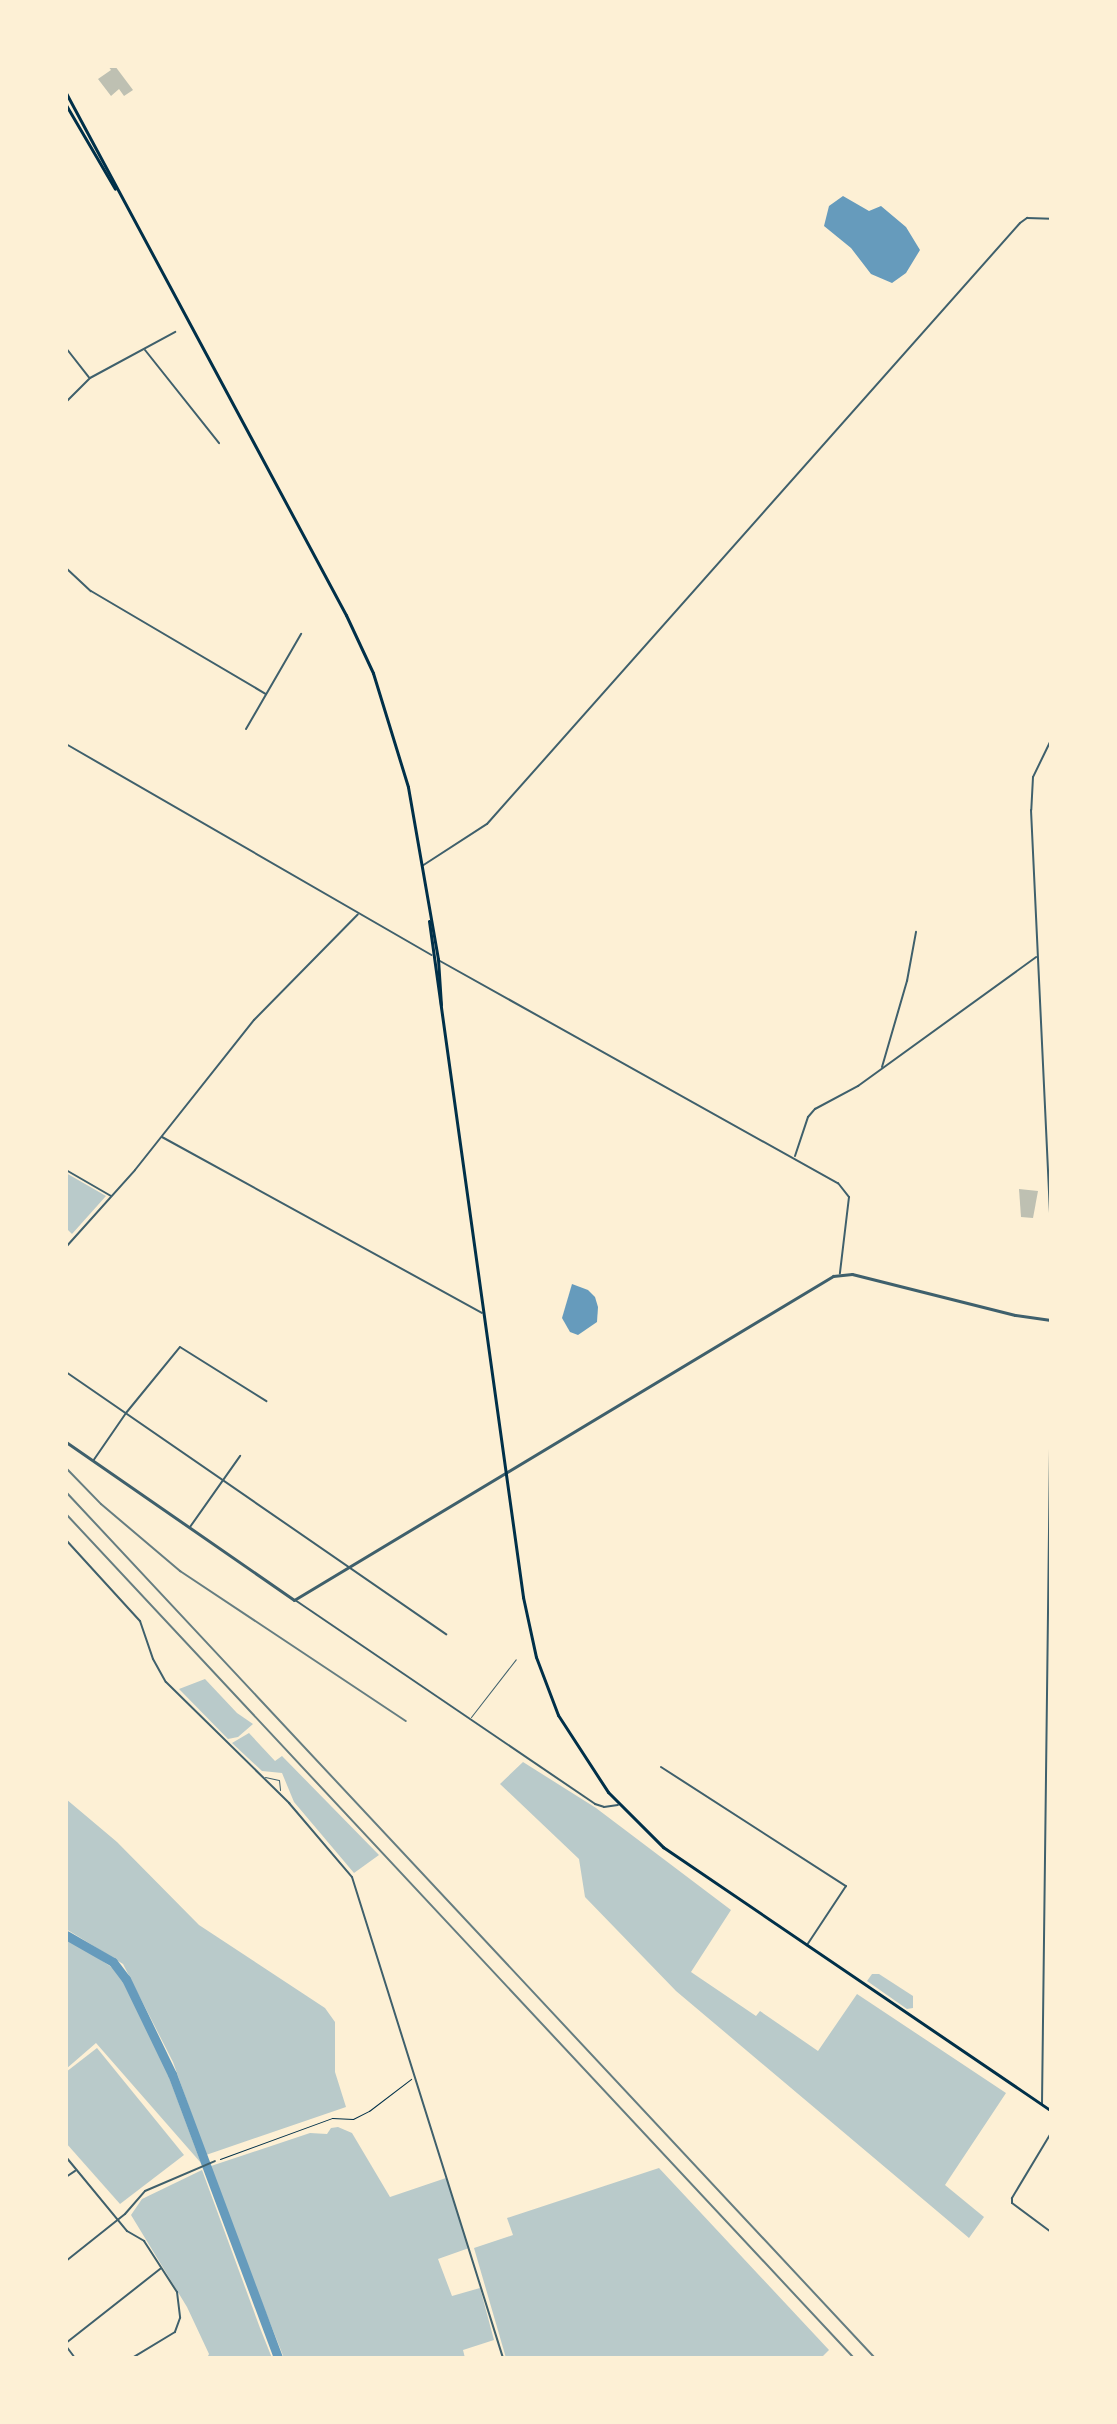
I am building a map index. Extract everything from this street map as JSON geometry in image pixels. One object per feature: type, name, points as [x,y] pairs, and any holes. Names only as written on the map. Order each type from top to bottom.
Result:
[{"type":"main road","points":[[66,93],[364,653],[401,761],[438,959],[441,1012]]},
{"type":"main road","points":[[66,105],[119,195]]},
{"type":"main road","points":[[429,921],[431,955],[528,1624],[540,1671],[574,1744],[618,1805],[680,1860],[1051,2111]]},
{"type":"street","points":[[421,867],[487,824],[1020,223],[1027,218],[1051,219]]},
{"type":"street","points":[[66,402],[90,378],[175,332]]},
{"type":"street","points":[[66,348],[90,378]]},
{"type":"street","points":[[144,349],[219,443]]},
{"type":"street","points":[[66,568],[91,591],[266,694]]},
{"type":"street","points":[[246,729],[301,634]]},
{"type":"street","points":[[1051,740],[1038,762],[1031,792],[1051,1239]]},
{"type":"street","points":[[66,744],[431,955]]},
{"type":"street","points":[[66,1247],[112,1197],[254,1020],[358,914]]},
{"type":"street","points":[[881,1068],[907,981],[916,932]]},
{"type":"street","points":[[794,1158],[808,1117],[815,1109],[881,1068],[1028,959],[1037,957]]},
{"type":"street","points":[[438,959],[838,1183],[849,1197],[840,1273]]},
{"type":"street","points":[[161,1136],[484,1313]]},
{"type":"street","points":[[66,1170],[112,1197]]},
{"type":"street","points":[[294,1600],[840,1273],[1015,1315],[1051,1320]]},
{"type":"street","points":[[93,1462],[126,1413],[180,1347],[266,1401]]},
{"type":"street","points":[[1041,2105],[1051,1369]]},
{"type":"street","points":[[66,1372],[224,1478],[446,1634]]},
{"type":"street","points":[[66,1442],[595,1804],[604,1807],[618,1805]]},
{"type":"street","points":[[189,1528],[240,1456]]},
{"type":"street","points":[[66,1540],[140,1621],[153,1659],[166,1682],[279,1793],[352,1877],[503,2358]]},
{"type":"street","points":[[661,1767],[846,1886],[806,1946]]},
{"type":"street","points":[[1051,2133],[1012,2198],[1012,2203],[1051,2232]]},
{"type":"street","points":[[66,2157],[133,2237],[144,2241],[177,2292],[180,2318],[175,2332],[132,2358]]},
{"type":"street","points":[[66,2261],[118,2220],[145,2191],[215,2161]]},
{"type":"street","points":[[66,2177],[76,2169]]},
{"type":"street","points":[[75,2358],[66,2344],[161,2268]]},
{"type":"lane","points":[[470,1718],[516,1659]]},
{"type":"lane","points":[[263,1777],[279,1780],[279,1793]]},
{"type":"path","points":[[215,2161],[332,2118],[353,2119],[369,2111],[416,2075]]},
{"type":"shaded area","points":[[66,1173],[106,1196],[72,1234],[66,1228]]},
{"type":"shaded area","points":[[205,1679],[237,1713],[253,1724],[238,1737],[228,1739],[179,1689]]},
{"type":"shaded area","points":[[249,1733],[275,1761],[282,1756],[379,1855],[354,1873],[294,1802],[282,1773],[262,1771],[232,1743]]},
{"type":"shaded area","points":[[523,1762],[596,1808],[731,1910],[691,1972],[756,2016],[760,2011],[818,2051],[857,1994],[1006,2093],[945,2185],[984,2217],[969,2238],[676,1991],[585,1897],[579,1859],[500,1784]]},
{"type":"shaded area","points":[[66,1799],[117,1842],[199,1925],[325,2008],[335,2022],[335,2072],[346,2107],[206,2155],[173,2062],[123,1964],[66,1929]]},
{"type":"shaded area","points":[[66,1937],[122,1974],[158,2048],[201,2163],[96,2043],[66,2069]]},
{"type":"shaded area","points":[[872,1974],[879,1974],[913,1996],[913,2008],[907,2009],[867,1981]]},
{"type":"shaded area","points":[[97,2048],[184,2155],[120,2204],[66,2143],[66,2072]]},
{"type":"shaded area","points":[[338,2127],[352,2133],[390,2197],[446,2178],[469,2248],[438,2259],[452,2296],[480,2288],[494,2340],[463,2350],[465,2358],[284,2358],[208,2167],[310,2133],[327,2134],[331,2128]]},
{"type":"shaded area","points":[[659,2168],[829,2350],[821,2358],[506,2358],[474,2248],[513,2235],[507,2218]]},
{"type":"shaded area","points":[[202,2170],[272,2358],[207,2358],[209,2354],[187,2307],[131,2215],[142,2199]]},
{"type":"water","points":[[843,196],[869,211],[881,206],[906,227],[920,250],[906,273],[892,283],[871,274],[851,248],[824,226],[829,206]]},
{"type":"water","points":[[572,1284],[588,1290],[595,1297],[598,1307],[597,1322],[578,1335],[570,1332],[562,1318]]},
{"type":"building","points":[[108,66],[115,66],[133,90],[124,96],[119,89],[111,96],[98,79],[111,70]]},
{"type":"building","points":[[1019,1189],[1038,1191],[1033,1218],[1021,1217]]},
{"type":"waterway","points":[[66,1935],[113,1962],[126,1979],[172,2074],[278,2358]]},
{"type":"railway","points":[[66,1468],[101,1504],[180,1571],[406,1721]]},
{"type":"railway","points":[[66,1492],[875,2358]]},
{"type":"railway","points":[[66,1514],[854,2358]]}]
